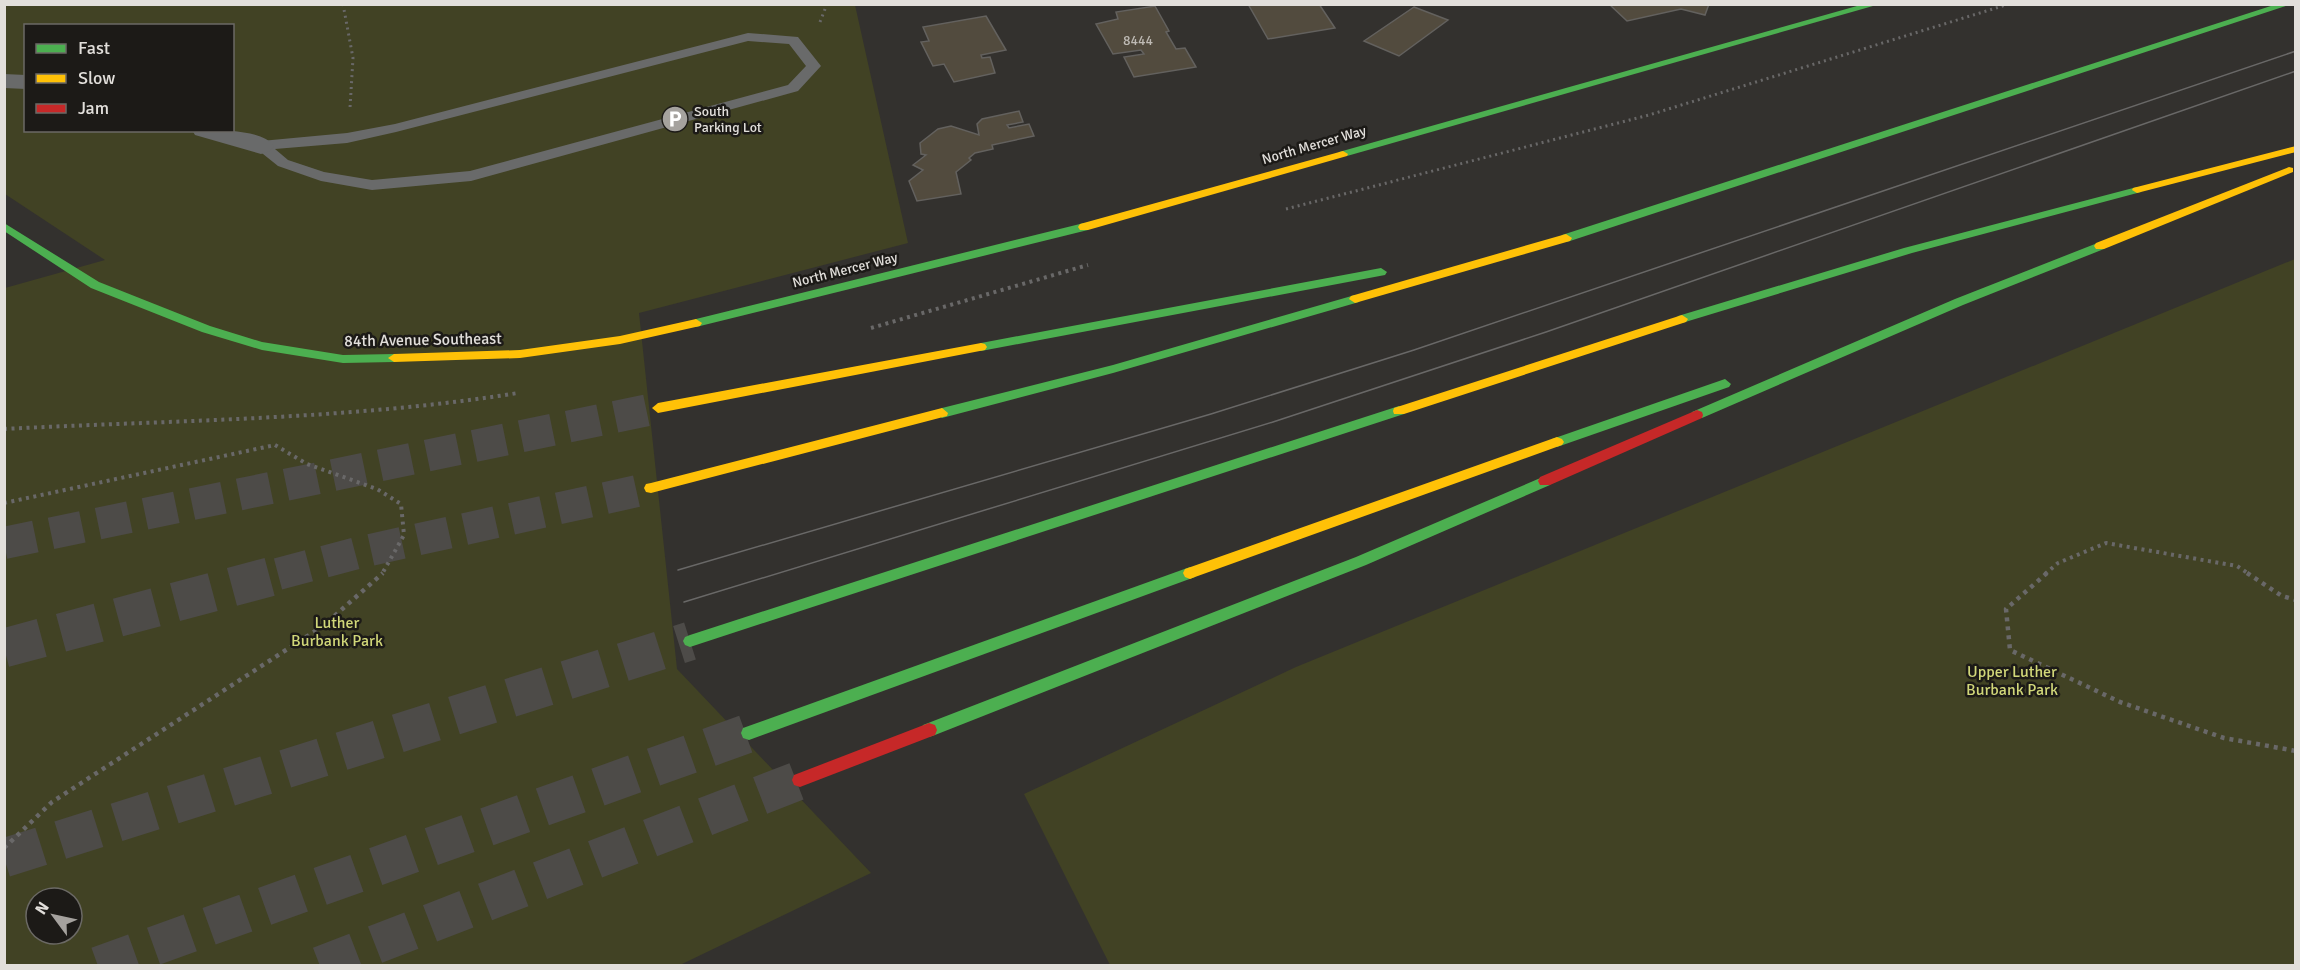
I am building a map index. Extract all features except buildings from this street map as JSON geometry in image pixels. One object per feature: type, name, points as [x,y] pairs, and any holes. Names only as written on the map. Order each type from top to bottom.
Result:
[{"type":"main road","name":"North Mercer Way","points":[[759,309],[1095,224],[1876,4]]},
{"type":"main road","points":[[651,488],[1113,369],[1575,235],[2288,4]]},
{"type":"main road","points":[[690,641],[1778,288],[1980,230],[2295,149]]},
{"type":"main road","points":[[800,780],[1361,561],[1959,303],[2295,167]]},
{"type":"main road","name":"84th Avenue Southeast","points":[[4,226],[95,285],[195,325],[262,346],[343,359],[520,354],[620,340],[759,309]]},
{"type":"main road","points":[[1422,264],[1575,235]]},
{"type":"main road","points":[[658,408],[1399,268]]},
{"type":"main road","points":[[1768,369],[1959,303]]},
{"type":"main road","points":[[749,733],[1398,498],[1735,381]]},
{"type":"street","points":[[4,81],[24,82]]},
{"type":"street","points":[[211,132],[261,146]]},
{"type":"lane","points":[[748,37],[793,40],[814,66],[793,88],[471,176],[372,185],[321,176],[283,163],[261,146],[346,138],[396,128],[748,37]]},
{"type":"path","points":[[343,4],[343,14],[351,41],[354,72],[346,138]]},
{"type":"path","points":[[4,503],[275,445],[307,464],[377,489],[401,504],[404,535],[382,576],[323,626],[52,802],[4,848]]},
{"type":"path","points":[[2295,600],[2282,596],[2236,566],[2106,543],[2058,563],[2006,609],[2010,650],[2120,702],[2224,738],[2295,751]]},
{"type":"green space","name":"Luther Burbank Park","points":[[5,5],[855,5],[908,243],[639,313],[677,669],[871,873],[680,965],[5,966],[5,288],[105,260],[5,194]]},
{"type":"green space","name":"Upper Luther Burbank Park","points":[[2295,259],[2295,965],[1110,965],[1024,794],[1296,667]]},
{"type":"tunnel","points":[[4,543],[658,408]]},
{"type":"tunnel","points":[[278,574],[361,552],[651,488]]},
{"type":"tunnel","points":[[4,648],[284,573]]},
{"type":"tunnel","points":[[4,858],[690,641]]},
{"type":"tunnel","points":[[98,966],[749,733]]},
{"type":"tunnel","points":[[320,966],[800,780]]},
{"type":"tram line","points":[[678,570],[1211,414],[1414,350],[2296,51]]},
{"type":"tram line","points":[[684,602],[1273,422],[1546,332],[2296,71]]},
{"type":"traffic: fast","points":[[1343,154],[1876,4]]},
{"type":"traffic: fast","points":[[1566,238],[2288,4]]},
{"type":"traffic: fast","points":[[1682,319],[1908,251],[2137,190]]},
{"type":"traffic: fast","points":[[4,226],[95,285],[206,329],[262,346],[343,359],[394,358]]},
{"type":"traffic: fast","points":[[696,323],[1084,227]]},
{"type":"traffic: fast","points":[[1697,415],[1959,302],[2100,246]]},
{"type":"traffic: fast","points":[[981,347],[1381,272]]},
{"type":"traffic: fast","points":[[942,413],[1113,369],[1355,299]]},
{"type":"traffic: fast","points":[[1557,442],[1725,384]]},
{"type":"traffic: fast","points":[[690,641],[1399,411]]},
{"type":"traffic: fast","points":[[929,730],[1361,561],[1545,481]]},
{"type":"traffic: fast","points":[[749,733],[1190,573]]},
{"type":"traffic: slow","points":[[2137,190],[2296,149]]},
{"type":"traffic: slow","points":[[1084,227],[1343,154]]},
{"type":"traffic: slow","points":[[2100,246],[2289,170]]},
{"type":"traffic: slow","points":[[1355,299],[1566,238]]},
{"type":"traffic: slow","points":[[1399,411],[1682,319]]},
{"type":"traffic: slow","points":[[394,358],[520,354],[620,340],[696,323]]},
{"type":"traffic: slow","points":[[658,408],[981,347]]},
{"type":"traffic: slow","points":[[651,488],[942,413]]},
{"type":"traffic: slow","points":[[1190,573],[1557,442]]},
{"type":"traffic: jam","points":[[1545,481],[1697,415]]},
{"type":"traffic: jam","points":[[800,780],[929,730]]},
{"type":"place","name":"South Parking Lot","points":[[675,119]]}]
